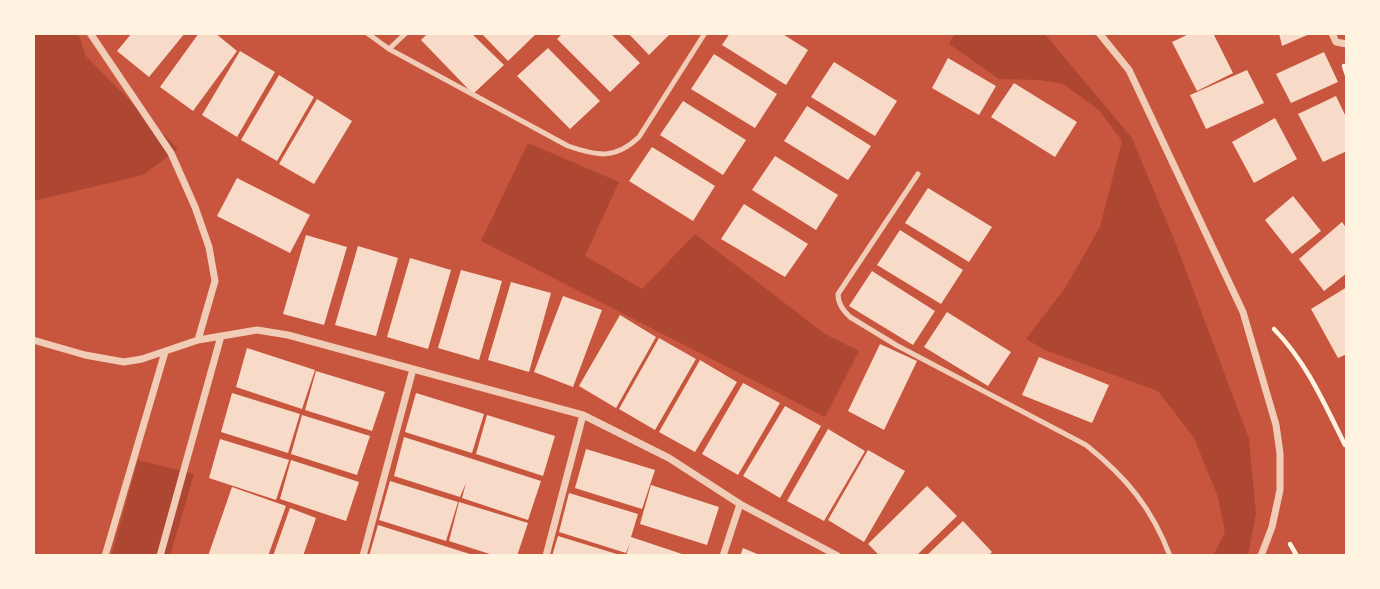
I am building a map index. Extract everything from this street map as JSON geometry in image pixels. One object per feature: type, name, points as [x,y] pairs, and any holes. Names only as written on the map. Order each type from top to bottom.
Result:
[{"type":"street","points":[[90,33],[171,153],[195,207],[209,247],[215,281],[198,340]]},
{"type":"street","points":[[1098,33],[1116,52],[1134,79],[1243,312],[1276,425],[1280,453],[1280,490],[1272,527],[1261,556]]},
{"type":"street","points":[[1332,33],[1336,42],[1347,44]]},
{"type":"street","points":[[33,340],[85,355],[124,362],[220,336],[257,330],[288,335],[583,415],[669,458],[740,504],[838,556]]},
{"type":"street","points":[[160,556],[220,336]]},
{"type":"street","points":[[105,556],[165,352]]},
{"type":"street","points":[[363,556],[413,369]]},
{"type":"street","points":[[546,556],[583,415]]},
{"type":"street","points":[[723,556],[740,504]]},
{"type":"lane","points":[[367,33],[390,49],[568,146],[604,155],[629,147],[639,137],[705,33]]},
{"type":"lane","points":[[390,49],[406,33]]},
{"type":"lane","points":[[918,174],[838,294],[844,311],[896,345],[1086,445],[1111,465],[1140,498],[1154,517],[1170,556]]},
{"type":"path","points":[[1243,312],[1273,328],[1290,346],[1308,370],[1345,445]]},
{"type":"shaded area","points":[[33,33],[78,33],[86,56],[178,149],[143,175],[33,201]]},
{"type":"shaded area","points":[[955,33],[1044,33],[1132,138],[1176,244],[1249,439],[1256,514],[1248,556],[1213,556],[1225,532],[1218,497],[1194,438],[1158,391],[1045,350],[1026,339],[1065,288],[1100,227],[1122,141],[1099,110],[1063,84],[1039,80],[999,79],[949,44]]},
{"type":"shaded area","points":[[528,143],[619,182],[585,256],[642,289],[695,234],[825,334],[859,351],[825,417],[481,241]]},
{"type":"shaded area","points":[[138,460],[194,474],[170,556],[111,556]]},
{"type":"building","points":[[132,33],[185,33],[149,77],[117,51]]},
{"type":"building","points":[[199,33],[215,33],[237,51],[193,111],[160,87]]},
{"type":"building","points":[[428,33],[471,33],[504,65],[473,94],[421,40]]},
{"type":"building","points":[[481,33],[537,33],[508,61]]},
{"type":"building","points":[[563,33],[610,33],[640,63],[610,92],[557,39]]},
{"type":"building","points":[[628,33],[671,33],[649,55]]},
{"type":"building","points":[[730,33],[781,33],[808,50],[786,85],[722,45]]},
{"type":"building","points":[[1191,33],[1213,33],[1233,73],[1197,91],[1172,42]]},
{"type":"building","points":[[1279,33],[1312,33],[1282,46]]},
{"type":"building","points":[[548,48],[600,101],[570,129],[517,76]]},
{"type":"building","points":[[240,51],[275,72],[237,137],[202,115]]},
{"type":"building","points":[[1324,52],[1338,82],[1291,103],[1276,74]]},
{"type":"building","points":[[714,54],[777,94],[755,128],[691,89]]},
{"type":"building","points":[[948,58],[996,86],[979,115],[932,88]]},
{"type":"building","points":[[834,62],[897,101],[875,136],[811,97]]},
{"type":"building","points":[[1247,70],[1264,103],[1206,129],[1190,95]]},
{"type":"building","points":[[279,75],[314,97],[277,161],[241,140]]},
{"type":"building","points":[[1014,83],[1077,122],[1055,157],[991,117]]},
{"type":"building","points":[[1336,96],[1347,119],[1347,151],[1323,162],[1298,114]]},
{"type":"building","points":[[317,99],[352,121],[314,184],[279,164]]},
{"type":"building","points":[[683,101],[746,140],[723,175],[660,135]]},
{"type":"building","points":[[807,106],[871,146],[848,180],[784,141]]},
{"type":"building","points":[[1275,118],[1297,159],[1254,183],[1232,142]]},
{"type":"building","points":[[652,147],[715,186],[693,221],[629,181]]},
{"type":"building","points":[[775,156],[838,195],[816,230],[752,190]]},
{"type":"building","points":[[237,178],[310,215],[290,253],[217,216]]},
{"type":"building","points":[[928,188],[992,227],[969,262],[905,223]]},
{"type":"building","points":[[1293,196],[1321,231],[1292,254],[1265,220]]},
{"type":"building","points":[[744,204],[808,244],[785,277],[721,239]]},
{"type":"building","points":[[1342,222],[1347,229],[1347,273],[1324,291],[1299,259]]},
{"type":"building","points":[[900,230],[963,270],[941,304],[877,265]]},
{"type":"building","points":[[306,235],[347,247],[324,325],[283,314]]},
{"type":"building","points":[[358,246],[398,258],[376,336],[335,325]]},
{"type":"building","points":[[410,258],[451,270],[428,349],[387,337]]},
{"type":"building","points":[[461,270],[502,281],[479,360],[438,348]]},
{"type":"building","points":[[872,271],[935,311],[913,345],[849,306]]},
{"type":"building","points":[[511,282],[551,293],[529,372],[488,360]]},
{"type":"building","points":[[1347,287],[1347,354],[1338,358],[1311,309]]},
{"type":"building","points":[[563,296],[602,310],[573,387],[534,372]]},
{"type":"building","points":[[947,312],[1011,352],[988,386],[924,347]]},
{"type":"building","points":[[620,315],[656,337],[616,408],[579,386]]},
{"type":"building","points":[[659,338],[696,359],[655,430],[619,409]]},
{"type":"building","points":[[880,344],[917,361],[884,430],[848,411]]},
{"type":"building","points":[[247,348],[315,370],[302,409],[236,387]]},
{"type":"building","points":[[1039,357],[1109,385],[1092,423],[1022,395]]},
{"type":"building","points":[[700,360],[737,382],[695,452],[659,432]]},
{"type":"building","points":[[316,371],[385,392],[372,431],[305,410]]},
{"type":"building","points":[[743,383],[780,403],[738,475],[702,454]]},
{"type":"building","points":[[232,393],[300,414],[288,453],[221,432]]},
{"type":"building","points":[[416,393],[484,414],[472,453],[405,432]]},
{"type":"building","points":[[785,406],[821,426],[780,498],[743,476]]},
{"type":"building","points":[[302,415],[370,436],[357,475],[291,454]]},
{"type":"building","points":[[487,415],[555,436],[543,476],[476,454]]},
{"type":"building","points":[[828,429],[865,451],[824,521],[787,501]]},
{"type":"building","points":[[404,437],[541,481],[528,520],[462,498],[466,483],[460,497],[394,476]]},
{"type":"building","points":[[220,439],[289,460],[276,500],[209,478]]},
{"type":"building","points":[[586,449],[655,470],[642,509],[575,488]]},
{"type":"building","points":[[868,450],[905,471],[864,542],[828,520]]},
{"type":"building","points":[[291,460],[359,482],[346,521],[280,499]]},
{"type":"building","points":[[390,481],[458,502],[446,541],[379,520]]},
{"type":"building","points":[[651,485],[719,507],[707,545],[640,524]]},
{"type":"building","points":[[927,486],[957,516],[916,556],[880,556],[868,544]]},
{"type":"building","points":[[232,487],[286,506],[268,556],[208,556]]},
{"type":"building","points":[[569,493],[638,514],[631,537],[688,556],[626,556],[630,543],[626,553],[559,532]]},
{"type":"building","points":[[459,502],[528,523],[517,556],[496,556],[449,541]]},
{"type":"building","points":[[290,508],[316,518],[303,556],[273,556]]},
{"type":"building","points":[[963,521],[992,552],[988,556],[926,556]]},
{"type":"building","points":[[378,525],[473,555],[473,556],[369,556]]},
{"type":"building","points":[[558,536],[620,555],[620,556],[552,556]]},
{"type":"building","points":[[743,548],[762,556],[740,556]]}]
